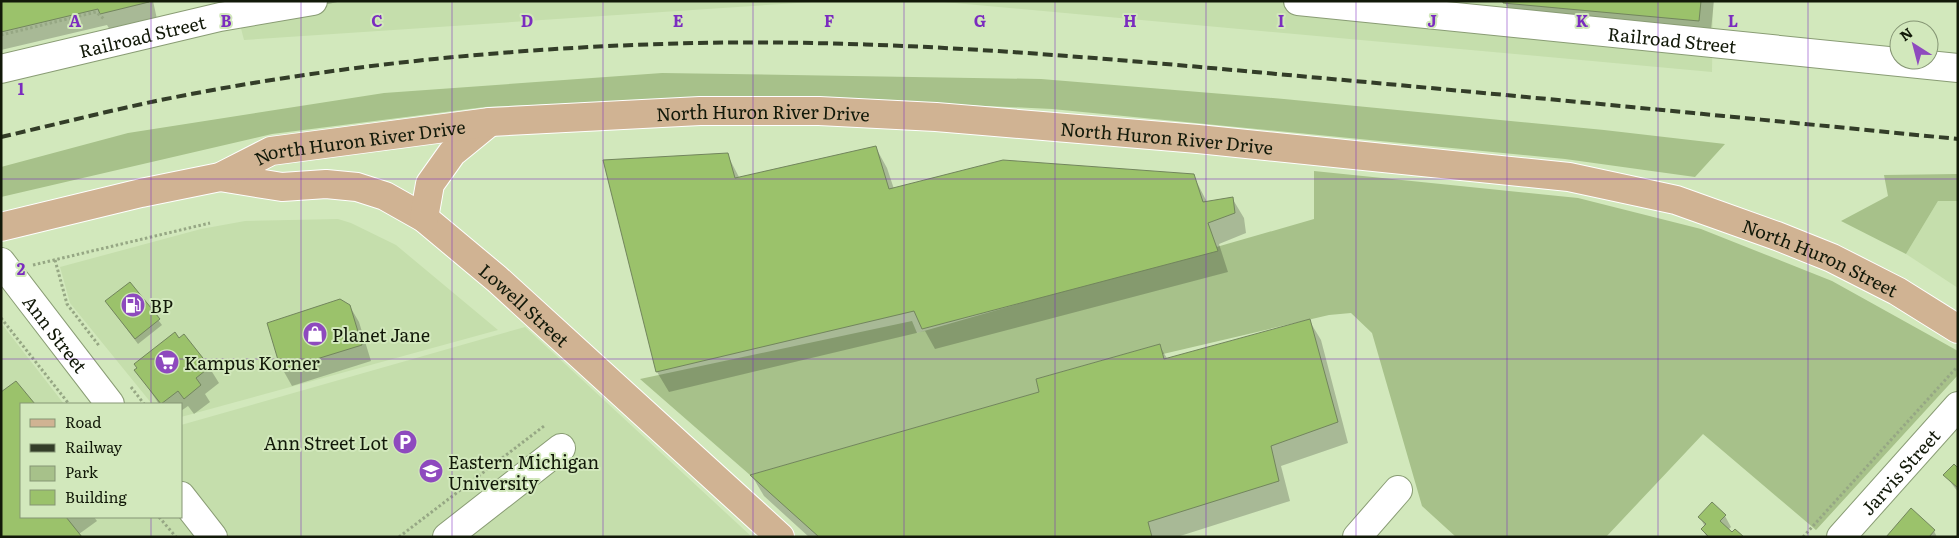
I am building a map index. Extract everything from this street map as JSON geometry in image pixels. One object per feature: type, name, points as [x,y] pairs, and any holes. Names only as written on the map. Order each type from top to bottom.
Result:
[{"type":"main road","name":"North Huron River Drive","points":[[1,228],[142,193],[220,177],[271,151],[490,122],[700,111],[819,111],[936,117],[1169,137],[1569,177],[1676,200]]},
{"type":"main road","points":[[424,218],[430,184],[452,153],[490,122]]},
{"type":"main road","name":"Lowell Street","points":[[220,177],[282,187],[326,184],[357,187],[385,196],[424,218],[504,286],[780,537]]},
{"type":"main road","name":"North Huron Street","points":[[1676,200],[1832,258],[1896,291],[1958,329]]},
{"type":"street","name":"Railroad Street","points":[[1,70],[220,17],[313,1]]},
{"type":"street","name":"Railroad Street","points":[[1298,1],[1958,68]]},
{"type":"street","name":"Ann Street","points":[[5,267],[109,403]]},
{"type":"street","name":"Jarvis Street","points":[[1841,537],[1958,406]]},
{"type":"street","points":[[447,537],[561,448]]},
{"type":"street","points":[[1357,537],[1398,490]]},
{"type":"street","points":[[182,497],[212,537]]},
{"type":"path","points":[[1,35],[96,12],[111,24]]},
{"type":"path","points":[[5,267],[55,260],[210,223]]},
{"type":"path","points":[[55,260],[67,304],[103,350]]},
{"type":"path","points":[[1,318],[69,403]]},
{"type":"path","points":[[1803,537],[1958,367]]},
{"type":"path","points":[[126,381],[143,403]]},
{"type":"path","points":[[399,537],[544,426]]},
{"type":"path","points":[[160,518],[176,537]]},
{"type":"shaded area","points":[[234,1],[827,1],[244,40]]},
{"type":"shaded area","points":[[933,1],[1713,1],[1712,72]]},
{"type":"shaded area","points":[[1938,201],[1958,201],[1958,288],[1906,254]]},
{"type":"shaded area","points":[[338,219],[351,223],[396,245],[498,330],[182,417],[182,403],[151,403],[70,303],[60,267],[201,229],[245,221]]},
{"type":"shaded area","name":"Eastern Michigan University","points":[[1,323],[63,403],[20,403],[20,518],[182,518],[182,425],[525,327],[752,537],[1,537]]},
{"type":"green space","points":[[662,73],[1041,79],[1284,99],[1604,130],[1725,144],[1695,177],[1565,159],[1052,109],[770,96],[485,107],[272,134],[1,197],[1,167],[128,133],[384,93]]},
{"type":"green space","points":[[1314,171],[1578,198],[1701,229],[1832,281],[1958,351],[1958,375],[1816,530],[1703,434],[1606,537],[1456,537],[1422,506],[1372,333],[1351,313],[1329,315],[1163,354],[1160,344],[1036,379],[1039,392],[750,475],[640,379],[912,321],[917,333],[1314,219]]},
{"type":"green space","points":[[1958,174],[1958,201],[1938,201],[1906,254],[1841,221],[1888,196],[1884,175]]},
{"type":"building","points":[[1,1],[149,2],[100,14],[98,9],[1,32]]},
{"type":"building","points":[[1503,1],[1701,1],[1699,21],[1503,3]]},
{"type":"building","points":[[876,146],[889,189],[1003,160],[1194,174],[1203,202],[1233,197],[1235,213],[1208,223],[1218,251],[922,329],[914,311],[656,372],[603,160],[728,153],[735,178]]},
{"type":"building","points":[[130,282],[160,319],[135,339],[105,301]]},
{"type":"building","name":"Planet Jane","points":[[340,299],[350,305],[362,345],[281,370],[267,323]]},
{"type":"building","points":[[1310,319],[1338,422],[1271,446],[1279,481],[1148,522],[1152,537],[819,537],[750,475],[1039,392],[1036,379],[1160,344],[1164,359]]},
{"type":"building","points":[[175,332],[179,338],[184,334],[210,367],[196,378],[201,385],[184,399],[178,391],[160,403],[134,370],[137,368],[134,364]]},
{"type":"building","points":[[16,381],[34,403],[20,403],[20,518],[67,518],[82,537],[1,537],[1,392]]},
{"type":"building","points":[[1954,464],[1958,468],[1958,488],[1943,475]]},
{"type":"building","points":[[1712,502],[1726,515],[1720,521],[1732,532],[1735,529],[1744,537],[1709,537],[1701,529],[1706,524],[1698,517]]},
{"type":"building","points":[[1911,508],[1935,530],[1929,537],[1886,537]]},
{"type":"railway","points":[[1,137],[156,101],[222,88],[357,68],[424,60],[561,49],[629,45],[770,42],[918,47],[1140,62],[1539,98],[1958,139]]},
{"type":"place","name":"BP","points":[[133,305]]},
{"type":"place","name":"Planet Jane","points":[[315,334]]},
{"type":"place","name":"Kampus Korner","points":[[167,362]]},
{"type":"place","name":"Ann Street Lot","points":[[405,442]]},
{"type":"place","name":"Eastern Michigan University","points":[[431,471]]}]
